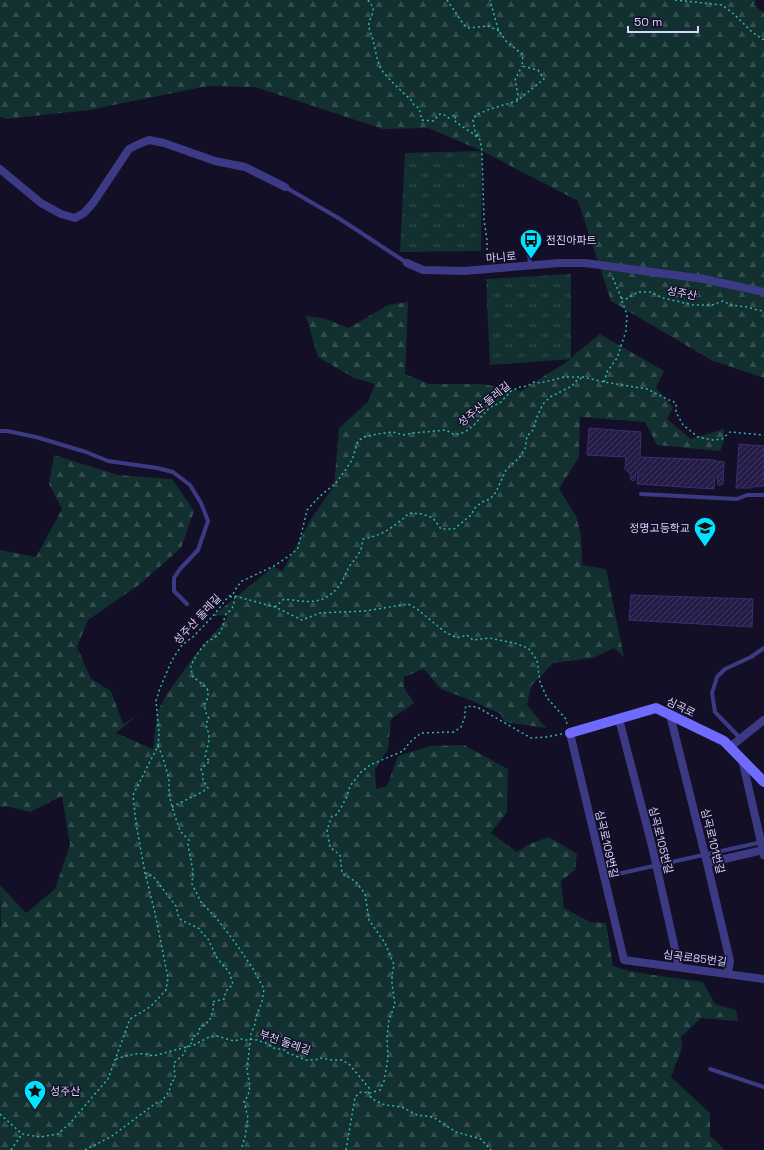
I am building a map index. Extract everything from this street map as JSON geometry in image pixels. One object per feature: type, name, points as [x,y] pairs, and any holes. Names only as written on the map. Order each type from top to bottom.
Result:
[{"type":"street","points":[[0,168],[41,203],[61,214],[75,218],[84,213],[93,203],[129,149],[149,140],[215,161],[245,167],[285,187]]},
{"type":"street","name":"마니로","points":[[407,263],[422,270],[464,271],[565,263],[585,263],[704,279],[764,292]]},
{"type":"street","name":"심곡로","points":[[570,733],[656,708],[724,741],[764,782]]},
{"type":"street","name":"심곡로101번길","points":[[670,715],[730,961],[728,973]]},
{"type":"street","name":"심곡로105번길","points":[[619,719],[656,866],[679,968]]},
{"type":"street","points":[[730,747],[764,720]]},
{"type":"street","name":"심곡로109번길","points":[[570,733],[624,960]]},
{"type":"street","points":[[706,859],[763,847],[742,759]]},
{"type":"street","name":"심곡로85번길","points":[[624,960],[764,979]]},
{"type":"lane","name":"마니로","points":[[285,187],[340,219],[407,263]]},
{"type":"lane","points":[[529,253],[530,266]]},
{"type":"lane","points":[[0,431],[36,437],[108,460],[173,472],[190,485],[201,502],[208,521],[198,550],[174,578],[174,592],[187,604]]},
{"type":"lane","points":[[641,494],[737,499],[747,494],[764,495]]},
{"type":"lane","points":[[740,738],[715,712],[712,693],[717,677],[725,669],[751,657],[764,648]]},
{"type":"lane","points":[[604,878],[656,866],[706,859]]},
{"type":"lane","points":[[710,1069],[764,1087]]},
{"type":"path","points":[[368,0],[372,5],[373,10],[368,24],[378,62],[385,73],[412,101],[414,105],[419,108],[422,120],[434,121],[438,115],[441,114],[444,114],[448,118],[455,115],[454,120],[459,125],[474,134],[480,140]]},
{"type":"path","points":[[447,0],[464,25],[469,28],[488,26],[500,31]]},
{"type":"path","points":[[490,0],[498,29],[506,41],[523,55],[522,66],[514,80],[518,95],[517,101]]},
{"type":"path","points":[[675,0],[722,4],[735,14],[752,32],[764,40]]},
{"type":"path","points":[[488,269],[487,240],[484,220],[482,152],[480,140],[475,131],[473,120],[476,115],[517,101],[544,79],[538,70],[522,66]]},
{"type":"path","points":[[604,382],[607,372],[617,358],[626,331],[627,315],[607,266]]},
{"type":"path","name":"성주산","points":[[621,298],[626,299],[638,292],[650,292],[662,298],[693,305],[712,305],[723,301],[731,305],[747,306],[764,311]]},
{"type":"path","name":"성주산 둘레길","points":[[22,1134],[40,1137],[58,1134],[72,1122],[108,1079],[130,1019],[150,1007],[166,990],[168,978],[155,913],[145,873],[136,823],[133,795],[155,749],[158,746],[159,733],[156,701],[172,660],[182,645],[193,637],[213,616],[242,581],[274,566],[298,548],[307,510],[320,496],[336,484],[352,460],[358,441],[364,437],[394,432],[403,435],[435,430],[446,430],[453,434],[460,434],[474,425],[490,407],[500,403],[511,391],[520,386],[527,386],[534,382],[564,377],[583,377],[647,389],[673,401],[676,404],[676,412],[683,425],[698,437],[713,440],[722,439],[730,432],[764,435]]},
{"type":"path","points":[[275,607],[284,599],[303,602],[319,601],[328,597],[340,586],[347,570],[361,550],[363,539],[373,537],[398,524],[409,514],[422,514],[433,518],[442,529],[454,530],[471,515],[475,508],[482,502],[490,499],[496,492],[506,470],[519,458],[525,449],[527,436],[533,430],[537,417],[544,404],[550,397],[572,386],[576,381],[583,377]]},
{"type":"path","points":[[172,807],[208,788],[203,780],[204,775],[201,769],[210,761],[205,757],[209,736],[206,723],[209,718],[206,716],[204,705],[207,701],[208,694],[207,688],[192,676],[191,668],[201,648],[206,642],[220,632],[226,613],[233,607],[234,596]]},
{"type":"path","points":[[228,597],[234,596],[275,607],[302,620],[320,613],[365,611],[408,604],[417,609],[445,632],[457,638],[467,635],[473,640],[490,638],[514,643],[528,648],[537,660],[540,682],[547,698],[566,719],[570,733],[531,738],[477,707],[466,706],[465,716],[460,727],[454,732],[421,733],[410,742],[403,751],[370,765],[361,772],[350,786],[341,808],[336,815],[332,816],[327,830],[330,847],[340,856],[342,873],[356,882],[365,894],[369,920],[386,943],[394,965],[392,984],[395,1004],[389,1020],[387,1036],[388,1058],[384,1080],[380,1090],[370,1093],[361,1092],[355,1097],[346,1150]]},
{"type":"path","points":[[158,746],[169,779],[169,793],[172,807],[180,831],[189,840],[188,845],[193,871],[192,884],[201,902],[217,919],[238,946],[264,989],[262,1002],[251,1034],[248,1070],[250,1086],[248,1096],[244,1101],[248,1118],[241,1150]]},
{"type":"path","points":[[85,1150],[112,1136],[156,1103],[161,1102],[168,1093],[172,1084],[171,1082],[175,1078],[174,1063],[183,1055],[187,1047],[193,1042],[193,1036],[197,1036],[200,1028],[210,1020],[214,1006],[212,1002],[224,999],[226,991],[233,984],[229,972],[216,958],[208,939],[200,929],[181,920],[176,906],[153,876],[145,873]]},
{"type":"path","name":"부천 둘레길","points":[[116,1059],[133,1054],[147,1053],[153,1056],[187,1047],[209,1037],[217,1036],[234,1041],[251,1039],[266,1043],[274,1048],[285,1050],[288,1053],[306,1060],[316,1060],[321,1058],[342,1060],[348,1064],[369,1088],[368,1092],[372,1099],[385,1105],[402,1108],[417,1115],[433,1117],[456,1132],[482,1139],[492,1150]]},
{"type":"path","points":[[0,1114],[22,1134],[11,1150]]},
{"type":"green space","points":[[0,0],[756,0],[754,5],[764,13],[764,378],[711,360],[611,301],[578,201],[482,151],[428,128],[383,129],[255,87],[208,86],[89,110],[6,119],[0,117]]},
{"type":"green space","points":[[482,151],[481,251],[400,252],[405,153]]},
{"type":"green space","points":[[571,274],[571,359],[490,365],[486,279]]},
{"type":"green space","points":[[408,302],[405,374],[429,384],[482,384],[521,391],[571,359],[600,334],[664,371],[656,388],[673,407],[667,419],[691,439],[724,429],[724,441],[720,451],[657,445],[645,422],[580,417],[579,457],[559,489],[576,516],[581,535],[582,565],[606,569],[624,657],[614,648],[593,658],[553,663],[531,686],[527,705],[546,728],[504,722],[501,714],[441,689],[424,669],[404,677],[404,688],[414,703],[391,719],[388,749],[375,769],[376,789],[387,786],[398,756],[431,746],[464,745],[508,769],[507,812],[491,833],[517,852],[529,844],[549,837],[577,854],[575,870],[561,881],[564,908],[590,922],[606,923],[613,966],[633,972],[703,982],[715,1004],[736,1010],[738,1021],[701,1018],[681,1037],[682,1048],[671,1077],[710,1113],[710,1136],[725,1150],[0,1150],[0,885],[26,913],[55,889],[70,845],[62,796],[30,812],[6,806],[0,807],[0,550],[36,557],[62,509],[49,484],[54,455],[118,475],[172,479],[194,511],[181,548],[140,584],[88,620],[77,647],[91,679],[111,691],[123,724],[138,715],[116,733],[153,749],[157,713],[166,695],[195,655],[226,620],[227,615],[213,616],[274,566],[282,572],[311,519],[334,486],[339,428],[368,402],[375,384],[354,378],[318,357],[306,316],[323,318],[349,328],[388,305]]},
{"type":"building","points":[[589,428],[641,432],[640,457],[715,460],[724,462],[723,484],[718,485],[717,477],[715,477],[714,489],[637,484],[638,473],[636,473],[634,481],[631,480],[630,473],[625,469],[626,457],[587,455]]},
{"type":"building","points":[[739,444],[764,446],[764,486],[736,488]]},
{"type":"building","points":[[631,595],[753,599],[752,627],[629,620]]},
{"type":"place","name":"전진아파트","points":[[531,260]]},
{"type":"place","name":"정명고등학교","points":[[705,548]]},
{"type":"place","name":"성주산","points":[[35,1110]]}]
